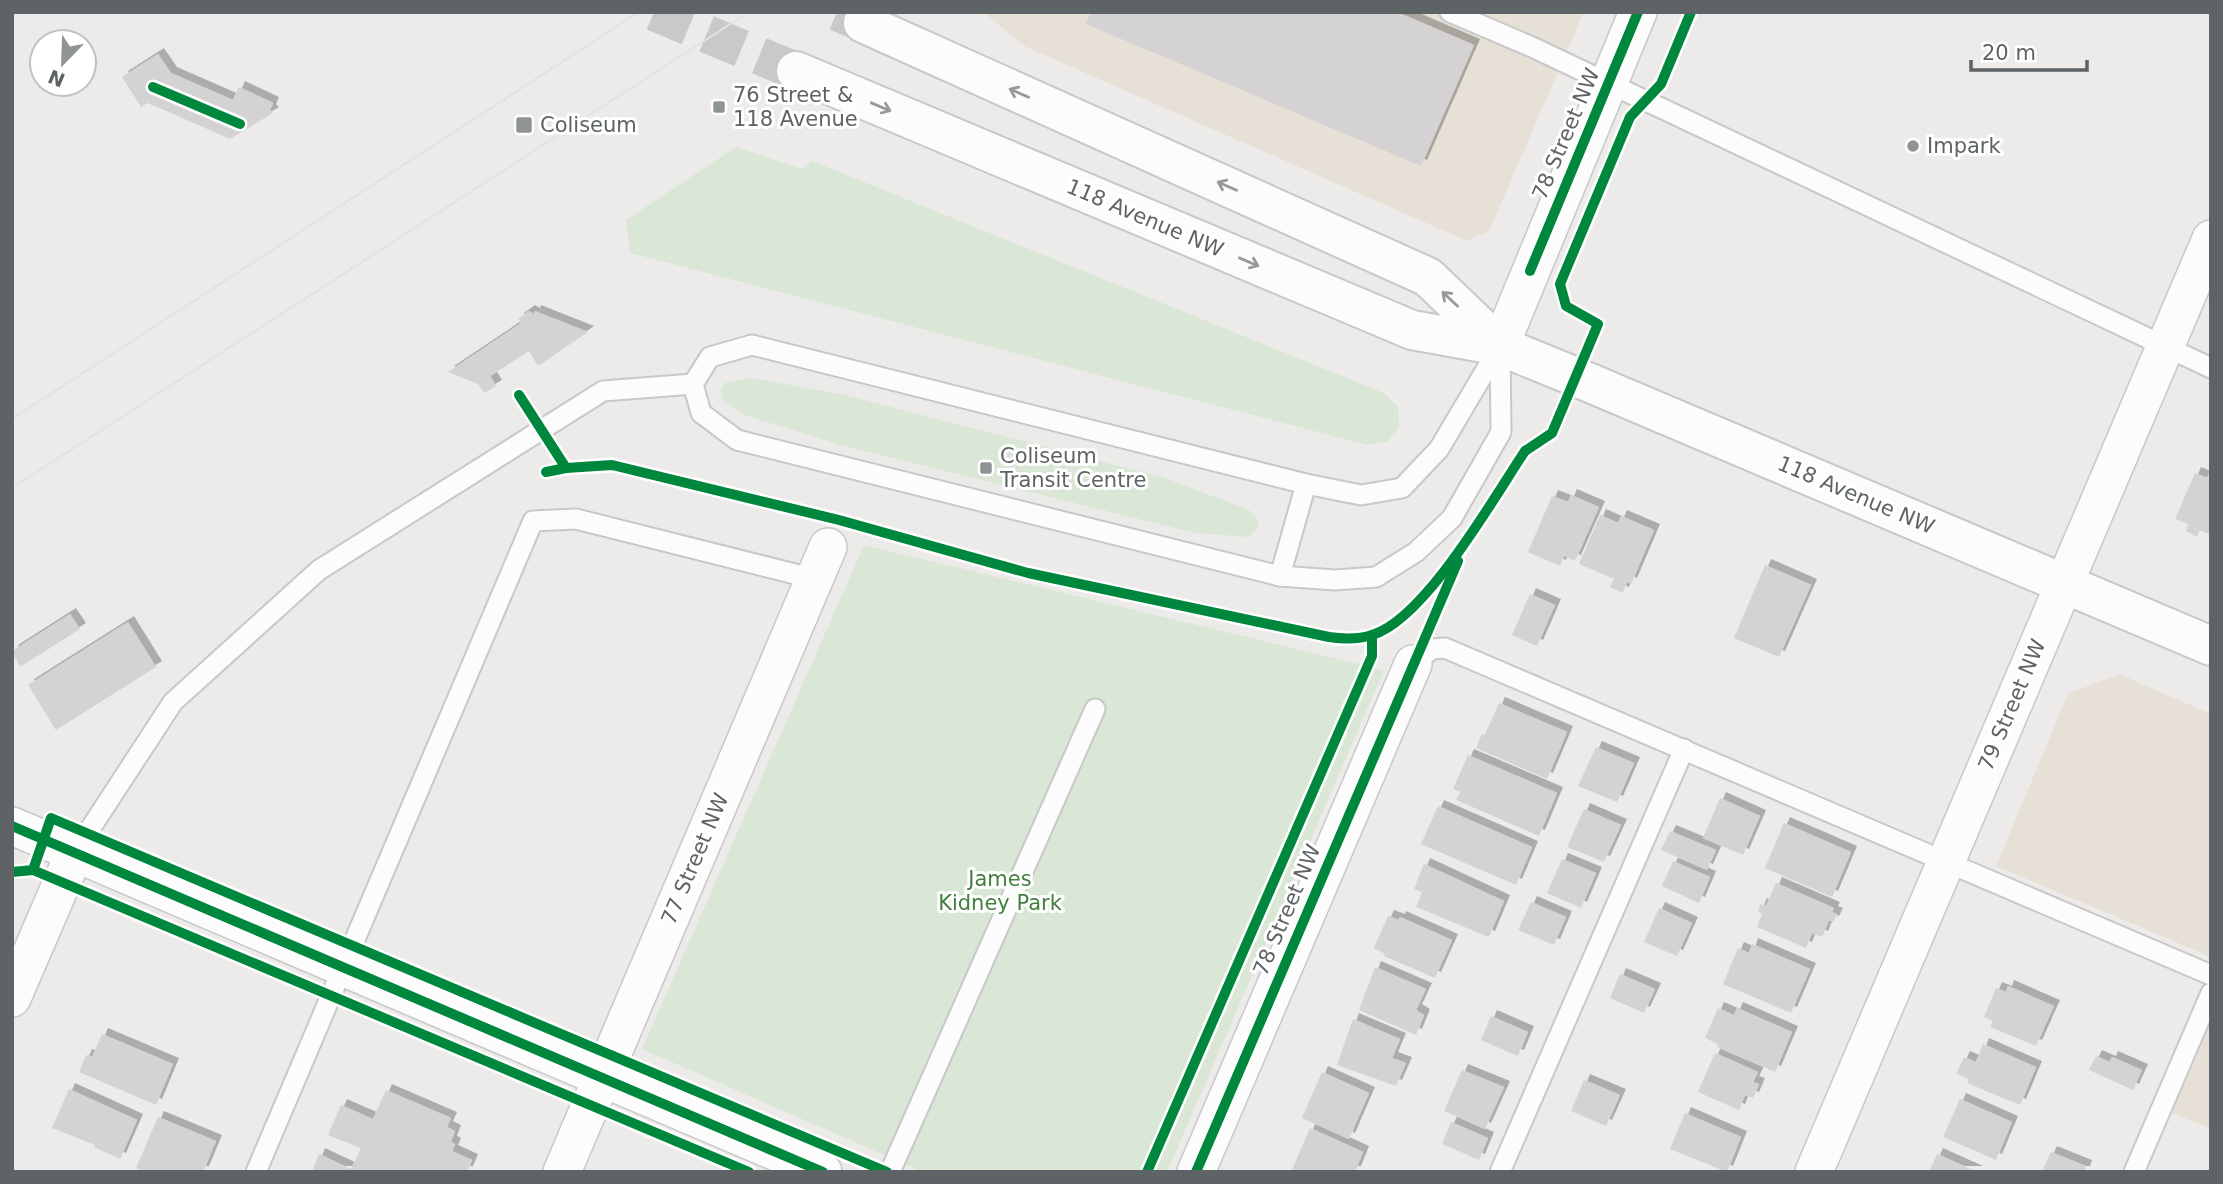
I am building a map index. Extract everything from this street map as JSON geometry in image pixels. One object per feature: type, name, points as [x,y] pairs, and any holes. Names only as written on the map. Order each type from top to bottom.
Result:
[{"type":"main road","name":"118 Avenue NW","points":[[863,23],[1428,277],[1500,346]]},
{"type":"main road","name":"118 Avenue NW","points":[[796,71],[1412,330],[1500,346],[2211,646]]},
{"type":"street","name":"78 Street NW","points":[[1500,346],[1638,12]]},
{"type":"street","name":"79 Street NW","points":[[1814,1172],[2211,239]]},
{"type":"street","name":"77 Street NW","points":[[562,1172],[822,563]]},
{"type":"street","name":"78 Street NW","points":[[1196,1172],[1413,664]]},
{"type":"street","points":[[12,826],[823,1172]]},
{"type":"street","points":[[12,998],[75,852]]},
{"type":"lane","points":[[1450,12],[1608,83],[2211,368]]},
{"type":"lane","points":[[752,345],[1306,484],[1361,495],[1402,488],[1439,449],[1500,346],[1502,432],[1452,518],[1416,552],[1376,577],[1335,580],[1280,576],[737,440],[701,412],[693,384],[710,357],[752,345]]},
{"type":"lane","points":[[75,852],[173,702],[319,570],[603,391],[693,384]]},
{"type":"lane","points":[[1280,576],[1306,484]]},
{"type":"lane","points":[[256,1172],[533,521],[576,519],[822,563]]},
{"type":"lane","points":[[1413,664],[1432,649],[1445,648],[2211,975]]},
{"type":"lane","points":[[890,1172],[1095,709]]},
{"type":"lane","points":[[1500,1172],[1685,749]]},
{"type":"lane","points":[[2134,1172],[2211,993]]},
{"type":"shaded area","points":[[984,12],[1584,12],[1489,231],[1467,241],[1024,46]]},
{"type":"shaded area","points":[[2119,674],[2211,714],[2211,957],[1996,866],[2068,694]]},
{"type":"shaded area","points":[[2211,1023],[2211,1129],[2172,1113]]},
{"type":"green space","points":[[736,147],[802,169],[812,161],[1384,393],[1398,407],[1399,427],[1387,442],[1368,445],[630,253],[626,220]]},
{"type":"green space","points":[[750,378],[841,394],[1165,478],[1249,510],[1258,520],[1258,528],[1248,537],[1195,533],[837,444],[744,415],[723,401],[721,390],[725,383]]},
{"type":"green space","name":"James Kidney Park","points":[[864,545],[1384,670],[1167,1172],[923,1172],[642,1049]]},
{"type":"building","points":[[1091,12],[1397,12],[1474,45],[1421,166],[1086,24]]},
{"type":"building","points":[[158,54],[171,73],[233,100],[239,87],[273,103],[270,110],[273,113],[230,139],[148,103],[141,107],[122,77]]},
{"type":"building","points":[[529,311],[588,332],[538,366],[529,351],[490,376],[496,386],[484,393],[478,384],[448,372],[521,323],[518,319]]},
{"type":"building","points":[[2211,469],[2211,535],[2200,530],[2197,537],[2186,531],[2188,524],[2175,519],[2195,473],[2207,478]]},
{"type":"building","points":[[1571,495],[1599,507],[1575,561],[1564,556],[1560,566],[1528,552],[1552,496],[1568,502]]},
{"type":"building","points":[[1600,515],[1618,523],[1621,516],[1654,530],[1631,584],[1627,582],[1623,593],[1610,587],[1614,579],[1579,564]]},
{"type":"building","points":[[1765,565],[1811,585],[1779,657],[1734,638]]},
{"type":"building","points":[[1530,594],[1555,605],[1537,646],[1512,635]]},
{"type":"building","points":[[70,614],[80,629],[20,667],[12,651]]},
{"type":"building","points":[[128,622],[156,667],[56,730],[28,685]]},
{"type":"building","points":[[1499,703],[1567,732],[1547,779],[1476,748]]},
{"type":"building","points":[[1596,747],[1634,763],[1617,802],[1578,786]]},
{"type":"building","points":[[1468,755],[1557,793],[1539,836],[1456,800],[1460,792],[1453,789]]},
{"type":"building","points":[[1720,798],[1760,816],[1743,855],[1703,838]]},
{"type":"building","points":[[1438,806],[1532,847],[1516,885],[1421,844]]},
{"type":"building","points":[[1584,809],[1621,825],[1604,862],[1567,847]]},
{"type":"building","points":[[1784,823],[1851,852],[1832,897],[1765,868]]},
{"type":"building","points":[[1670,831],[1716,850],[1707,870],[1661,850]]},
{"type":"building","points":[[1562,859],[1596,873],[1581,908],[1547,893]]},
{"type":"building","points":[[1673,861],[1710,877],[1699,903],[1662,886]]},
{"type":"building","points":[[1424,864],[1504,901],[1489,937],[1416,907],[1422,892],[1414,889]]},
{"type":"building","points":[[1776,883],[1834,908],[1832,912],[1837,914],[1833,922],[1829,920],[1822,937],[1812,933],[1806,948],[1757,927],[1762,914],[1758,911],[1761,904],[1766,906]]},
{"type":"building","points":[[1531,902],[1566,917],[1554,945],[1518,930]]},
{"type":"building","points":[[1659,908],[1692,923],[1677,956],[1644,942]]},
{"type":"building","points":[[1388,916],[1399,920],[1400,917],[1452,940],[1435,978],[1384,956],[1385,954],[1374,948]]},
{"type":"building","points":[[1752,944],[1810,969],[1791,1013],[1723,984],[1738,948],[1749,953]]},
{"type":"building","points":[[1375,967],[1426,989],[1416,1010],[1424,1015],[1416,1035],[1359,1010]]},
{"type":"building","points":[[1620,974],[1655,989],[1644,1013],[1610,998]]},
{"type":"building","points":[[2008,986],[2054,1006],[2036,1046],[1990,1027],[1993,1021],[1984,1017],[1996,988],[2006,992]]},
{"type":"building","points":[[1718,1008],[1734,1015],[1737,1008],[1792,1032],[1775,1072],[1717,1047],[1718,1044],[1705,1038]]},
{"type":"building","points":[[1491,1016],[1528,1032],[1518,1056],[1481,1040]]},
{"type":"building","points":[[1353,1019],[1400,1039],[1392,1058],[1406,1063],[1396,1086],[1337,1065]]},
{"type":"building","points":[[102,1034],[173,1064],[156,1105],[79,1072],[86,1055],[92,1057]]},
{"type":"building","points":[[1983,1044],[2036,1067],[2020,1105],[1967,1083],[1969,1079],[1956,1074],[1964,1057],[1976,1062]]},
{"type":"building","points":[[1715,1053],[1758,1072],[1753,1082],[1759,1084],[1753,1098],[1745,1095],[1739,1110],[1698,1092]]},
{"type":"building","points":[[2096,1056],[2110,1062],[2112,1057],[2142,1070],[2133,1090],[2089,1070]]},
{"type":"building","points":[[1462,1070],[1504,1087],[1485,1129],[1444,1111]]},
{"type":"building","points":[[1322,1072],[1369,1093],[1349,1139],[1302,1118]]},
{"type":"building","points":[[1584,1080],[1620,1095],[1606,1126],[1571,1111]]},
{"type":"building","points":[[69,1089],[137,1120],[120,1159],[94,1147],[95,1145],[52,1128]]},
{"type":"building","points":[[386,1090],[451,1118],[447,1127],[455,1131],[451,1142],[455,1144],[452,1151],[472,1160],[467,1172],[312,1172],[319,1154],[351,1169],[361,1148],[328,1135],[341,1105],[373,1119]]},
{"type":"building","points":[[1960,1099],[2012,1122],[1996,1160],[1943,1137]]},
{"type":"building","points":[[1685,1113],[1741,1137],[1727,1172],[1670,1149]]},
{"type":"building","points":[[158,1117],[216,1141],[203,1172],[145,1172],[136,1168]]},
{"type":"building","points":[[1451,1122],[1488,1138],[1479,1160],[1442,1144]]},
{"type":"building","points":[[1310,1128],[1363,1152],[1355,1172],[1291,1172]]},
{"type":"building","points":[[2051,1152],[2086,1166],[2084,1172],[2042,1172]]},
{"type":"building","points":[[1937,1154],[1977,1172],[1929,1172]]},
{"type":"tunnel","points":[[654,12],[796,71]]},
{"type":"tunnel","points":[[837,12],[863,23]]},
{"type":"tram line","points":[[12,419],[639,12]]},
{"type":"tram line","points":[[12,488],[749,12]]},
{"type":"cycle path","points":[[1530,271],[1638,12]]},
{"type":"cycle path","points":[[566,468],[612,465],[839,520],[1028,573],[1329,637],[1350,639],[1372,635],[1392,624],[1414,606],[1477,526],[1525,451],[1552,433],[1598,324],[1566,306],[1560,284],[1630,117],[1661,84],[1691,12]]},
{"type":"cycle path","points":[[153,87],[240,124]]},
{"type":"cycle path","points":[[519,395],[566,468],[546,472]]},
{"type":"cycle path","points":[[1196,1172],[1458,561]]},
{"type":"cycle path","points":[[1147,1172],[1372,656],[1372,635]]},
{"type":"cycle path","points":[[12,872],[33,870],[51,818],[887,1172]]},
{"type":"cycle path","points":[[12,826],[823,1172]]},
{"type":"cycle path","points":[[33,870],[749,1172]]},
{"type":"place","name":"76 Street & 118 Avenue","points":[[719,107]]},
{"type":"place","name":"Coliseum","points":[[524,125]]},
{"type":"place","name":"Impark","points":[[1913,146]]},
{"type":"place","name":"Coliseum Transit Centre","points":[[986,468]]}]
